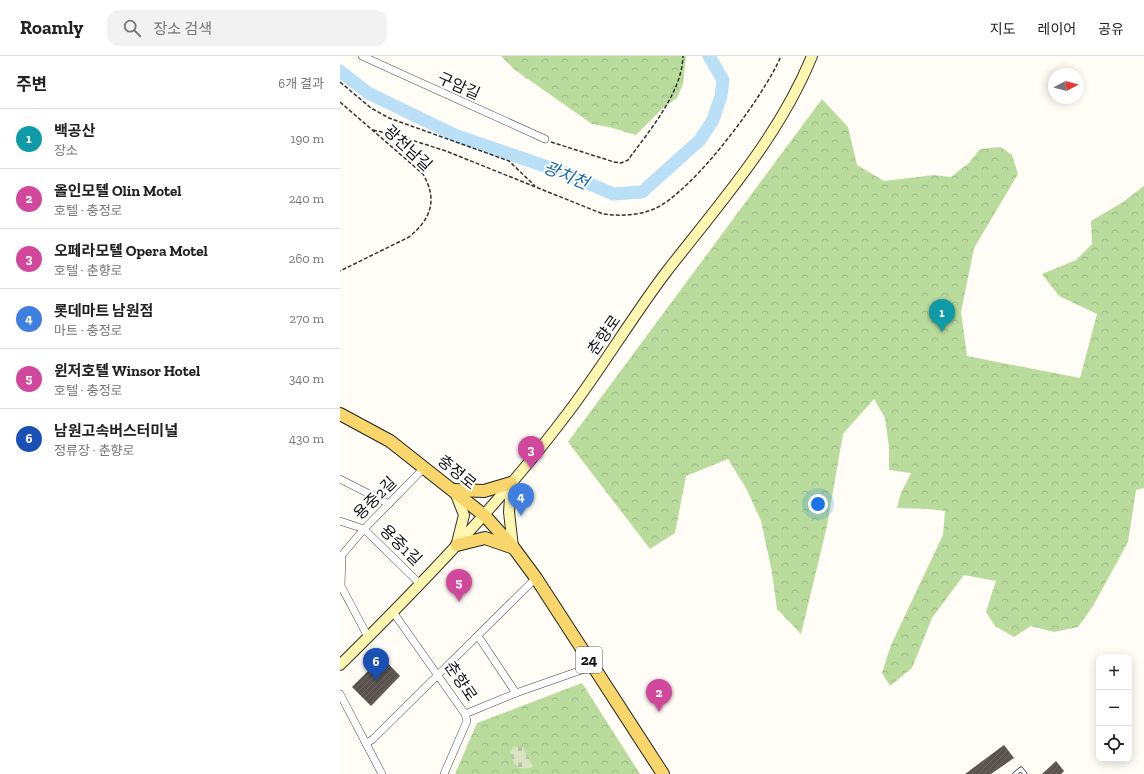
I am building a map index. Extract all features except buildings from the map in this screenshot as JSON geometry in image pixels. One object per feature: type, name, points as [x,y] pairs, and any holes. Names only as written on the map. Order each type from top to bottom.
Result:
[{"type":"main road","name":"충정로","points":[[340,414],[390,441],[425,467],[485,516],[513,547],[536,578],[663,774]]},
{"type":"main road","points":[[454,490],[484,491],[511,483]]},
{"type":"main road","points":[[457,545],[485,538],[513,547]]},
{"type":"street","name":"구암길","points":[[362,56],[545,139]]},
{"type":"street","name":"춘향로","points":[[340,665],[485,516],[566,414],[666,272],[760,151],[796,93],[812,56]]},
{"type":"street","name":"용중2길","points":[[368,637],[341,586],[342,555],[364,529],[425,467]]},
{"type":"street","name":"용중1길","points":[[340,479],[389,504]]},
{"type":"street","points":[[511,483],[509,512],[513,547]]},
{"type":"street","points":[[454,490],[464,514],[457,545]]},
{"type":"street","name":"용중1길","points":[[340,521],[364,529],[419,583]]},
{"type":"street","points":[[366,744],[536,578]]},
{"type":"street","name":"춘향로","points":[[393,612],[465,714],[467,721],[444,774]]},
{"type":"street","points":[[478,636],[516,693]]},
{"type":"street","points":[[465,714],[516,693],[593,666]]},
{"type":"street","points":[[340,694],[382,774]]},
{"type":"lane","points":[[1015,774],[1021,769],[1025,774]]},
{"type":"path","points":[[545,139],[614,162],[621,163],[628,160],[661,114],[679,80],[683,56]]},
{"type":"path","points":[[373,130],[393,134],[446,151],[603,214],[622,216],[654,209],[687,185],[719,149],[774,72],[781,56]]},
{"type":"path","points":[[340,82],[371,108],[389,118],[509,161],[535,186]]},
{"type":"path","name":"광천남길","points":[[340,102],[423,174],[429,184],[430,210],[427,219],[409,237],[340,271]]},
{"type":"green space","points":[[501,56],[686,56],[683,84],[677,98],[664,107],[636,135],[609,127],[592,124],[515,70]]},
{"type":"green space","points":[[822,99],[848,127],[857,165],[884,181],[934,175],[951,177],[970,162],[980,149],[1001,147],[1012,155],[1018,174],[974,248],[961,312],[967,356],[1080,378],[1097,314],[1059,296],[1042,274],[1076,260],[1092,244],[1091,221],[1123,202],[1144,186],[1144,488],[1136,490],[1128,542],[1093,606],[1078,627],[1054,632],[1031,626],[1014,637],[995,626],[986,612],[996,581],[964,575],[932,618],[912,668],[890,686],[882,673],[891,645],[943,535],[945,511],[897,508],[901,493],[911,473],[889,470],[889,447],[885,418],[874,399],[843,434],[827,526],[801,634],[777,609],[772,572],[761,521],[747,490],[728,459],[686,476],[675,533],[650,549],[568,442]]},
{"type":"green space","points":[[582,683],[640,774],[455,774],[477,723]]},
{"type":"green space","points":[[514,747],[523,747],[533,767],[524,769],[515,764],[510,751]]},
{"type":"waterway","name":"광치천","points":[[340,71],[368,93],[457,136],[565,173],[613,194],[642,192],[700,140],[713,120],[721,96],[723,80],[709,56]]},
{"type":"place","name":"백공산","points":[[942,332]]},
{"type":"place","name":"오페라모텔 Opera Motel","points":[[531,469]]},
{"type":"place","name":"롯데마트 남원점","points":[[521,516]]},
{"type":"place","name":"윈저호텔 Winsor Hotel","points":[[459,602]]},
{"type":"place","name":"남원고속버스터미널","points":[[376,681]]},
{"type":"place","name":"올인모텔 Olin Motel","points":[[659,712]]}]
